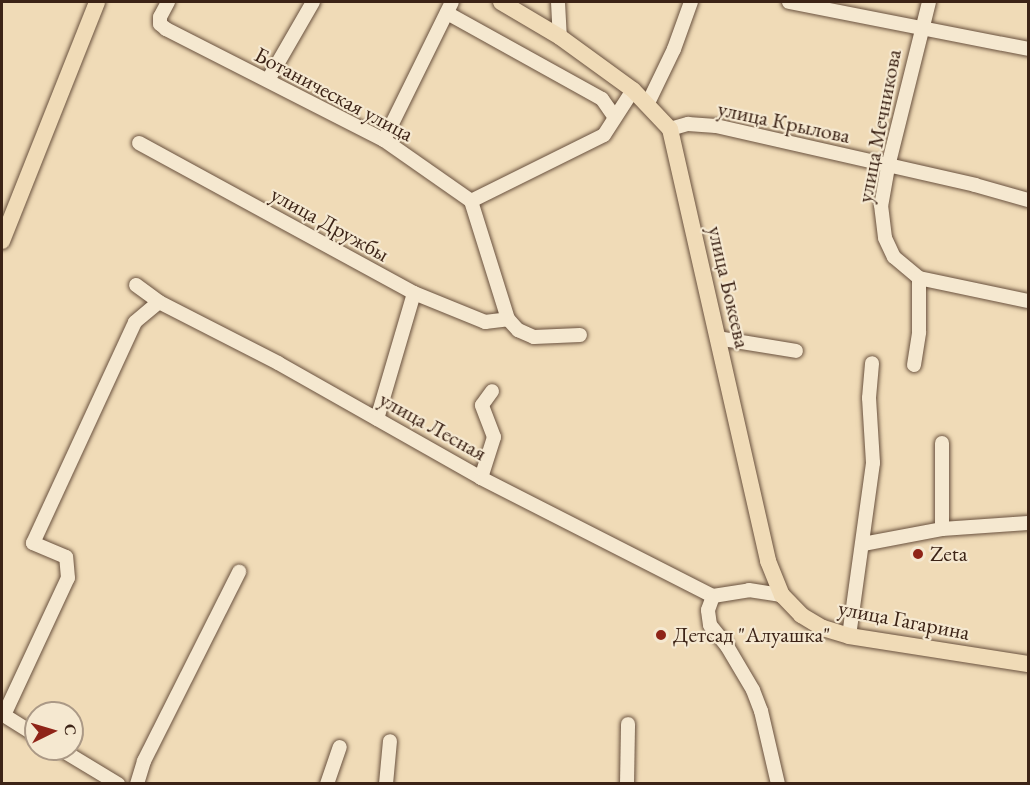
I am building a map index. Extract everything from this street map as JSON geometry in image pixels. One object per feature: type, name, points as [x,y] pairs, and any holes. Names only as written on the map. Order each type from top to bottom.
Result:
[{"type":"main road","points":[[2,241],[97,2]]},
{"type":"main road","name":"улица Бокеева","points":[[501,2],[560,36],[633,90],[648,103],[670,129],[768,561],[782,595]]},
{"type":"main road","name":"улица Гагарина","points":[[782,595],[801,615],[823,628],[849,636],[1029,664]]},
{"type":"street","name":"Ботаническая улица","points":[[168,2],[160,16],[160,24],[166,29],[384,140],[471,201]]},
{"type":"street","points":[[268,80],[313,2]]},
{"type":"street","points":[[558,2],[560,36]]},
{"type":"street","points":[[648,103],[674,49],[691,2]]},
{"type":"street","points":[[789,2],[1029,49]]},
{"type":"street","name":"улица Мечникова","points":[[929,2],[888,167],[881,205],[885,238],[894,257],[919,278],[1029,301]]},
{"type":"street","points":[[384,140],[450,7],[602,99],[614,116]]},
{"type":"street","points":[[580,335],[534,337],[518,330],[508,319],[471,201],[604,135],[614,116],[633,90]]},
{"type":"street","name":"улица Крылова","points":[[670,129],[688,124],[716,126],[975,185],[1029,200]]},
{"type":"street","name":"улица Дружбы","points":[[139,143],[414,293],[485,322],[508,319]]},
{"type":"street","points":[[914,365],[919,332],[919,278]]},
{"type":"street","name":"улица Лесная","points":[[136,285],[159,302],[278,363],[482,478],[713,596]]},
{"type":"street","points":[[377,419],[414,293]]},
{"type":"street","points":[[24,728],[3,715],[68,578],[66,557],[33,543],[135,322],[159,302]]},
{"type":"street","points":[[717,338],[796,351]]},
{"type":"street","points":[[849,636],[856,571],[863,544],[873,463],[869,398],[872,363]]},
{"type":"street","points":[[482,478],[494,438],[482,405],[492,390]]},
{"type":"street","points":[[942,443],[942,529]]},
{"type":"street","points":[[863,544],[942,529],[1029,523]]},
{"type":"street","points":[[137,783],[144,762],[239,572]]},
{"type":"street","points":[[778,783],[761,711],[753,690],[727,646],[710,625],[708,610],[713,596],[749,590],[782,595]]},
{"type":"street","points":[[627,783],[628,724]]},
{"type":"street","points":[[386,783],[390,741]]},
{"type":"street","points":[[327,783],[340,747]]},
{"type":"street","points":[[80,761],[118,783]]},
{"type":"place","name":"Zeta","points":[[918,554]]},
{"type":"place","name":"Детсад \"Алуашка\"","points":[[661,635]]}]
